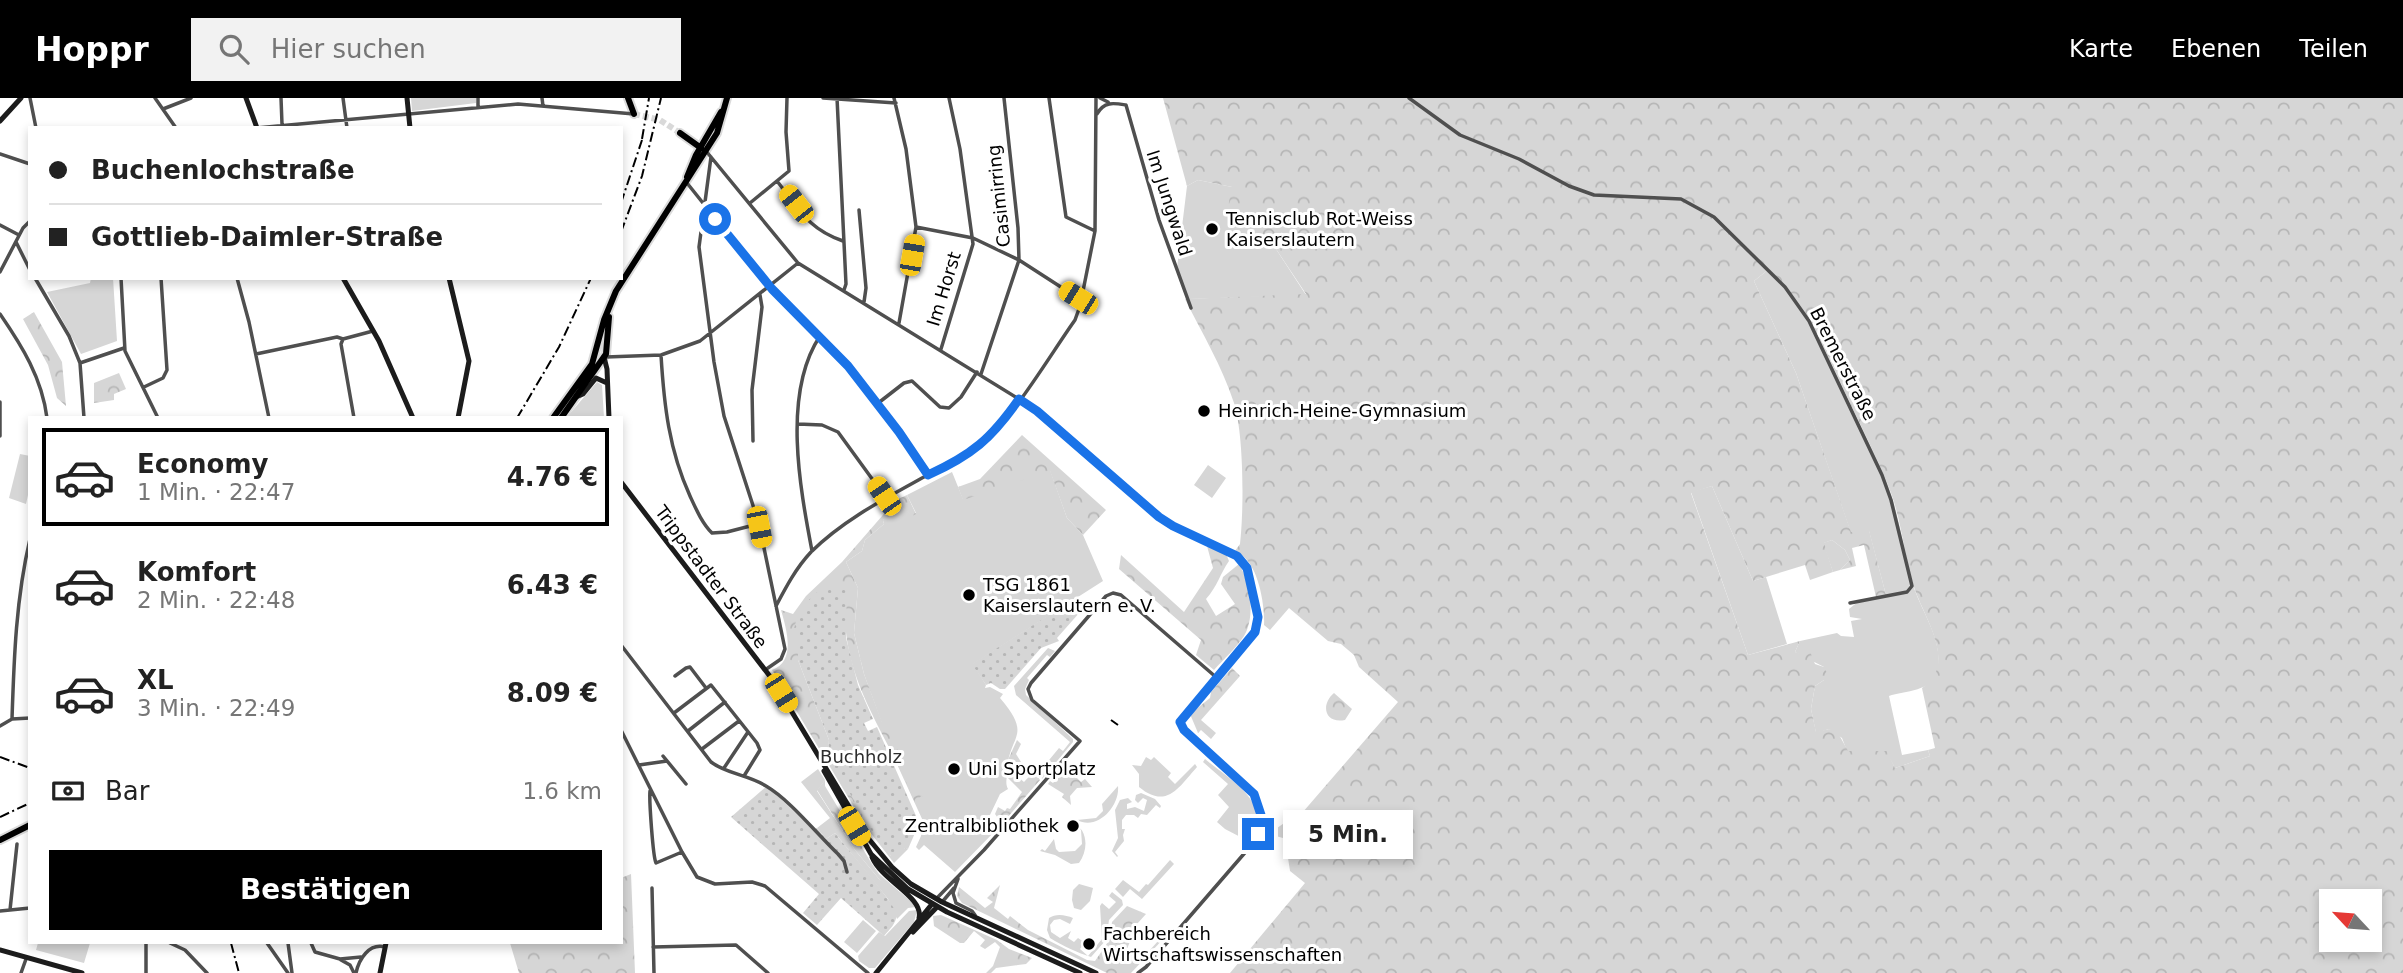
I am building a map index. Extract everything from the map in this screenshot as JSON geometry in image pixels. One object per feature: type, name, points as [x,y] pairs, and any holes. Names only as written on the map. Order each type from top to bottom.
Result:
[{"type":"main road","points":[[0,121],[21,98]]},
{"type":"main road","points":[[246,98],[256,126]]},
{"type":"main road","points":[[407,98],[410,126]]},
{"type":"main road","points":[[628,98],[634,114]]},
{"type":"main road","points":[[555,416],[592,364],[612,301],[706,151],[719,128],[726,101]]},
{"type":"main road","points":[[680,133],[706,151]]},
{"type":"main road","points":[[344,280],[373,331],[412,416]]},
{"type":"main road","points":[[449,280],[469,361],[458,416]]},
{"type":"main road","points":[[562,416],[604,357],[612,301]]},
{"type":"main road","points":[[603,323],[609,416]]},
{"type":"main road","points":[[592,364],[604,357]]},
{"type":"main road","points":[[576,397],[583,394],[596,378],[607,383]]},
{"type":"main road","name":"Trippstadter Straße","points":[[623,485],[765,670],[793,711],[821,762],[876,850],[903,877],[937,903],[976,917],[1096,973]]},
{"type":"main road","name":"Trippstadter Straße","points":[[821,762],[836,795],[871,854],[896,879],[937,903],[1080,973]]},
{"type":"main road","points":[[0,840],[28,826]]},
{"type":"main road","points":[[871,854],[883,874],[916,901],[920,912],[918,921]]},
{"type":"main road","points":[[908,936],[918,921],[937,903]]},
{"type":"main road","points":[[876,973],[937,903]]},
{"type":"main road","points":[[380,973],[386,945]]},
{"type":"main road","points":[[0,950],[82,973]]},
{"type":"street","points":[[30,98],[36,126]]},
{"type":"street","points":[[155,98],[175,126]]},
{"type":"street","points":[[163,109],[191,98]]},
{"type":"street","points":[[281,98],[282,124]]},
{"type":"street","points":[[343,98],[347,126]]},
{"type":"street","points":[[478,98],[478,108]]},
{"type":"street","points":[[542,98],[543,106]]},
{"type":"street","points":[[750,203],[786,174],[789,168],[786,148],[787,98]]},
{"type":"street","points":[[823,98],[895,101],[906,149],[916,228],[899,323]]},
{"type":"street","points":[[949,98],[961,149],[973,238]]},
{"type":"street","name":"Casimirring","points":[[916,228],[973,238],[1019,260],[1004,98]]},
{"type":"street","points":[[1049,98],[1066,217],[1095,231]]},
{"type":"street","points":[[776,606],[797,569],[837,531],[886,498],[975,450],[996,431],[1075,320],[1095,231],[1098,98],[1126,105]]},
{"type":"street","name":"Im Jungwald","points":[[1125,98],[1159,220],[1191,308]]},
{"type":"street","name":"Bremerstraße","points":[[1409,98],[1449,129],[1519,159],[1569,186],[1594,195],[1668,197],[1692,203],[1714,217],[1785,287],[1809,321],[1874,458],[1891,499],[1912,586],[1911,590],[1904,593],[1850,603]]},
{"type":"street","points":[[837,99],[846,284],[844,290]]},
{"type":"street","points":[[1096,116],[1101,107],[1110,103]]},
{"type":"street","points":[[270,126],[518,104],[634,114]]},
{"type":"street","points":[[706,151],[798,263],[941,349],[1037,411],[1159,517],[1237,556],[1247,568],[1258,625],[1252,637],[1180,722],[1184,730],[1250,789],[1258,803],[1261,823],[1254,842],[1140,973]]},
{"type":"street","points":[[706,151],[711,168],[699,247],[710,335],[724,416],[759,524],[785,649],[780,659],[765,670]]},
{"type":"street","points":[[0,154],[28,163]]},
{"type":"street","points":[[711,168],[716,165],[720,167]]},
{"type":"street","points":[[778,181],[812,225],[843,241]]},
{"type":"street","points":[[685,182],[770,287],[839,356],[928,475]]},
{"type":"street","points":[[859,210],[866,288],[864,302]]},
{"type":"street","points":[[0,272],[28,222]]},
{"type":"street","points":[[0,225],[19,235]]},
{"type":"street","name":"Im Horst","points":[[941,349],[973,238]]},
{"type":"street","points":[[16,242],[28,266]]},
{"type":"street","points":[[877,404],[904,383],[912,381],[940,407],[949,408],[961,397],[979,373],[1019,260],[1081,300]]},
{"type":"street","points":[[604,357],[661,355],[691,345],[710,335],[798,263]]},
{"type":"street","points":[[36,280],[69,336],[80,363],[83,416]]},
{"type":"street","points":[[121,280],[124,348],[157,416]]},
{"type":"street","points":[[144,387],[163,378],[167,370],[161,280]]},
{"type":"street","points":[[238,280],[269,416]]},
{"type":"street","points":[[753,441],[752,390],[762,307],[760,295]]},
{"type":"street","points":[[0,314],[20,343],[39,381],[47,416]]},
{"type":"street","points":[[256,354],[337,337],[344,339],[373,331]]},
{"type":"street","points":[[813,551],[799,466],[798,424],[804,372],[820,336]]},
{"type":"street","points":[[344,339],[341,344],[354,416]]},
{"type":"street","points":[[80,363],[124,348]]},
{"type":"street","points":[[661,355],[669,436],[682,480],[699,515],[712,533],[759,524]]},
{"type":"street","points":[[0,402],[0,436]]},
{"type":"street","points":[[798,424],[822,425],[838,432],[886,498]]},
{"type":"street","points":[[12,719],[15,636],[21,578],[28,548]]},
{"type":"street","points":[[937,903],[1080,741],[1030,697],[1028,689],[1031,682],[1110,594],[1121,596],[1217,678]]},
{"type":"street","points":[[623,648],[711,762],[774,791],[838,854],[844,861],[847,872]]},
{"type":"street","points":[[675,676],[690,667],[706,688]]},
{"type":"street","points":[[674,713],[711,685],[760,750],[743,776]]},
{"type":"street","points":[[687,731],[725,702]]},
{"type":"street","points":[[0,726],[12,719],[28,718]]},
{"type":"street","points":[[701,749],[739,721]]},
{"type":"street","points":[[724,769],[748,732]]},
{"type":"street","points":[[623,734],[697,877],[709,884],[752,882],[765,886],[868,973]]},
{"type":"street","points":[[663,756],[686,785]]},
{"type":"street","points":[[639,765],[667,761]]},
{"type":"street","points":[[650,788],[655,844],[653,858],[656,863],[682,852]]},
{"type":"street","points":[[10,910],[17,844]]},
{"type":"street","points":[[958,877],[953,893],[956,902],[972,911],[976,917]]},
{"type":"street","points":[[937,903],[955,887]]},
{"type":"street","points":[[652,888],[654,973]]},
{"type":"street","points":[[0,911],[28,908]]},
{"type":"street","points":[[146,944],[146,973]]},
{"type":"street","points":[[268,944],[290,973]]},
{"type":"street","points":[[288,944],[290,973]]},
{"type":"street","points":[[311,944],[315,952],[340,959],[355,973]]},
{"type":"street","points":[[180,945],[207,973]]},
{"type":"street","points":[[340,959],[361,957],[375,947],[386,945]]},
{"type":"street","points":[[653,947],[736,945],[768,973]]},
{"type":"street","points":[[21,973],[27,957]]},
{"type":"street","points":[[355,973],[361,957]]},
{"type":"green space","points":[[411,98],[476,98],[476,103],[412,111]]},
{"type":"green space","points":[[1163,98],[2403,98],[2403,973],[1230,973],[1305,883],[1290,871],[1288,858],[1335,850],[1343,842],[1332,819],[1283,838],[1268,834],[1269,828],[1277,828],[1293,817],[1296,820],[1398,702],[1359,667],[1354,655],[1341,644],[1328,641],[1289,608],[1270,630],[1264,625],[1257,579],[1249,562],[1235,551],[1240,544],[1242,512],[1241,452],[1237,417],[1218,363],[1185,299],[1306,294],[1276,249],[1241,243],[1244,215],[1227,212],[1232,187],[1198,180],[1187,186]],"holes":[[[1769,269],[1783,284],[1815,331],[1881,469],[1895,504],[1914,587],[1935,640],[1938,667],[1933,678],[1922,688],[1935,748],[1928,750],[1930,756],[1895,768],[1887,751],[1848,751],[1837,731],[1829,729],[1816,732],[1811,709],[1815,686],[1824,680],[1827,673],[1824,667],[1815,664],[1809,649],[1804,649],[1801,654],[1795,652],[1800,641],[1748,655],[1691,493],[1712,486],[1753,581],[1805,565],[1810,580],[1833,572],[1824,543],[1832,540],[1845,550],[1850,560],[1840,570],[1856,566],[1852,548],[1864,545],[1876,597],[1886,595],[1869,530],[1851,532],[1796,373],[1754,281]]]},
{"type":"green space","name":"Tennisclub Rot-Weiss Kaiserslautern","points":[[1198,180],[1232,187],[1244,215],[1276,249],[1306,295],[1189,299],[1177,268],[1187,186]]},
{"type":"green space","points":[[1769,269],[1808,319],[1880,465],[1895,508],[1913,585],[1935,637],[1939,659],[1935,678],[1918,689],[1889,696],[1902,755],[1928,750],[1930,756],[1895,768],[1886,751],[1847,751],[1842,738],[1829,729],[1816,733],[1811,709],[1815,686],[1824,680],[1824,667],[1795,652],[1800,641],[1837,633],[1854,637],[1851,621],[1862,619],[1850,617],[1849,609],[1860,600],[1886,595],[1869,531],[1851,533],[1796,373],[1754,281]]},
{"type":"green space","points":[[91,280],[113,280],[117,341],[81,354],[47,292],[90,283]]},
{"type":"green space","points":[[34,312],[62,362],[66,406],[57,398],[48,365],[23,319]]},
{"type":"green space","points":[[119,373],[126,389],[114,394],[114,400],[94,403],[94,383]]},
{"type":"green space","points":[[597,382],[602,385],[604,416],[568,416]]},
{"type":"green space","points":[[1022,435],[1106,510],[1083,535],[1067,518],[1050,471],[963,500],[958,487],[980,479]]},
{"type":"green space","points":[[20,454],[28,456],[26,504],[9,498]]},
{"type":"green space","points":[[1208,465],[1226,478],[1212,498],[1194,485]]},
{"type":"green space","name":"TSG 1861 Kaiserslautern e. V.","points":[[1050,470],[1067,518],[1083,535],[1103,581],[973,664],[986,685],[985,688],[990,687],[1003,694],[1000,698],[1016,721],[1017,736],[1008,760],[1008,789],[1000,794],[989,817],[997,829],[955,872],[924,845],[919,850],[916,847],[923,821],[896,762],[864,674],[854,633],[858,588],[846,562],[862,551],[865,540],[884,524],[883,520],[898,504],[912,515],[916,513],[907,495],[952,472],[963,499]]},
{"type":"green space","points":[[1712,486],[1753,581],[1766,577],[1787,644],[1748,655],[1691,492]]},
{"type":"green space","points":[[907,495],[916,514],[912,516],[898,504],[894,513],[883,520],[884,524],[865,540],[862,551],[846,562],[858,588],[854,633],[864,674],[882,722],[898,749],[896,752],[899,759],[906,755],[910,777],[925,789],[940,792],[940,800],[921,796],[915,803],[862,692],[848,645],[845,620],[798,632],[798,660],[829,740],[828,756],[891,856],[908,849],[894,863],[866,827],[772,670],[780,666],[787,653],[787,636],[781,610],[793,614],[806,596],[842,562],[896,500]]},
{"type":"green space","points":[[1832,540],[1845,550],[1850,560],[1840,570],[1833,572],[1823,543]]},
{"type":"green space","points":[[1207,546],[1226,554],[1229,561],[1206,599],[1216,616],[1235,604],[1221,584],[1223,577],[1239,564],[1246,580],[1251,609],[1244,636],[1214,670],[1196,655],[1201,640],[1119,569],[1121,555],[1184,612],[1213,568]]},
{"type":"green space","name":"Buchholz","points":[[847,586],[846,638],[858,685],[873,719],[864,723],[868,731],[877,727],[917,818],[915,833],[908,849],[905,848],[896,858],[891,856],[873,833],[828,756],[829,740],[798,660],[798,633],[794,630],[804,606],[823,589]]},
{"type":"green space","points":[[1071,601],[1080,612],[1057,638],[1059,641],[1041,648],[1005,689],[991,683],[986,685],[972,664]]},
{"type":"green space","points":[[1048,648],[1055,651],[1050,657],[1047,655],[1027,678],[1029,680],[1025,689],[1026,695],[1073,739],[1073,742],[1042,779],[1040,771],[1059,748],[1063,751],[1070,742],[1016,695],[1014,686]]},
{"type":"green space","points":[[1232,668],[1240,676],[1201,720],[1216,733],[1211,739],[1201,730],[1198,733],[1190,714],[1210,698],[1211,692]]},
{"type":"green space","points":[[1334,693],[1352,709],[1345,720],[1333,719],[1327,712],[1327,703]]},
{"type":"green space","points":[[1017,740],[1021,744],[1016,754],[1021,762],[1012,772],[1024,782],[1042,763],[1036,774],[1040,780],[1000,826],[995,814],[998,807],[1005,811],[1010,809],[1022,792],[1007,777],[1007,762]]},
{"type":"green space","points":[[1146,757],[1151,760],[1154,757],[1171,773],[1168,777],[1175,784],[1195,764],[1197,767],[1172,793],[1157,796],[1139,787],[1139,774],[1132,765],[1141,766]]},
{"type":"green space","points":[[1205,759],[1247,794],[1254,804],[1256,828],[1250,842],[1217,822],[1229,807],[1218,795],[1228,784],[1203,762]]},
{"type":"green space","points":[[1067,763],[1070,766],[1068,769],[1081,782],[1085,779],[1092,787],[1077,788],[1070,796],[1071,805],[1062,797],[1064,794],[1048,784],[1050,781],[1053,783],[1066,769],[1064,766]]},
{"type":"green space","points":[[818,769],[825,780],[817,791],[855,850],[879,879],[916,907],[908,908],[897,919],[888,899],[835,833],[826,839],[817,828],[830,818],[801,782]]},
{"type":"green space","points":[[825,780],[825,786],[879,874],[914,904],[909,906],[879,879],[855,850],[817,790]]},
{"type":"green space","points":[[767,786],[814,830],[817,828],[826,839],[835,833],[878,886],[896,913],[895,922],[884,936],[841,898],[817,925],[803,913],[819,894],[731,817]]},
{"type":"green space","points":[[1118,786],[1115,802],[1106,815],[1092,822],[1077,820],[1096,818],[1103,811],[1102,804]]},
{"type":"green space","points":[[1141,793],[1155,799],[1161,806],[1160,808],[1156,805],[1147,815],[1141,814],[1138,818],[1126,815],[1122,820],[1122,829],[1125,829],[1124,841],[1115,852],[1117,857],[1112,851],[1118,838],[1115,810],[1120,800],[1128,798],[1132,802],[1127,804],[1127,809],[1135,807],[1144,811],[1147,800],[1143,798],[1138,803],[1135,800],[1136,795]]},
{"type":"green space","points":[[1072,822],[1081,829],[1084,834],[1084,852],[1079,863],[1071,864],[1055,855],[1040,851],[1045,851],[1054,839],[1059,852],[1075,851],[1082,844],[1081,830]]},
{"type":"green space","points":[[1170,860],[1174,864],[1142,899],[1130,889],[1123,897],[1115,889],[1123,880],[1139,892]]},
{"type":"green space","points":[[631,874],[635,973],[519,973],[510,944],[623,944],[623,877]]},
{"type":"green space","points":[[1079,884],[1093,888],[1090,901],[1081,910],[1074,908],[1072,900],[1073,890]]},
{"type":"green space","points":[[1000,885],[994,908],[1008,919],[1010,916],[1028,930],[1087,960],[1095,961],[1110,939],[1112,922],[1127,906],[1146,914],[1137,924],[1127,949],[1141,960],[1167,931],[1168,934],[1131,973],[1107,973],[962,903],[957,896],[959,887],[985,908],[993,902],[987,898]]},
{"type":"green space","points":[[1112,892],[1122,900],[1123,905],[1109,920],[1106,940],[1091,957],[1088,956],[1102,939],[1100,906],[1102,903],[1109,909],[1116,902],[1109,896]]},
{"type":"green space","points":[[917,910],[914,922],[875,968],[869,968],[859,961],[858,956],[879,932],[885,936],[909,911]]},
{"type":"green space","points":[[941,915],[1032,958],[1026,964],[996,968],[991,973],[986,973],[993,966],[1000,947],[995,942],[985,949],[980,946],[985,940],[974,931],[964,943],[960,943],[934,926],[933,916]]},
{"type":"green space","points":[[1061,915],[1073,918],[1070,924],[1060,919],[1054,920],[1050,925],[1051,932],[1060,938],[1071,931],[1068,938],[1074,942],[1078,938],[1084,942],[1091,934],[1080,949],[1088,956],[1050,938],[1047,930],[1049,918]]},
{"type":"green space","points":[[863,920],[876,931],[857,953],[844,942]]},
{"type":"green space","points":[[38,944],[90,944],[84,963],[36,950]]},
{"type":"tunnel","points":[[634,114],[660,120],[680,133]]},
{"type":"railway","points":[[642,139],[649,98]]},
{"type":"railway","points":[[623,227],[642,176],[661,98]]},
{"type":"railway","points":[[623,197],[642,140]]},
{"type":"railway","points":[[518,416],[559,347],[590,280]]},
{"type":"railway","points":[[1111,720],[1118,725]]},
{"type":"railway","points":[[0,757],[28,767]]},
{"type":"railway","points":[[0,817],[28,804]]},
{"type":"railway","points":[[231,944],[239,973]]},
{"type":"place","name":"Tennisclub Rot-Weiss Kaiserslautern","points":[[1212,229]]},
{"type":"place","name":"Heinrich-Heine-Gymnasium","points":[[1204,411]]},
{"type":"place","name":"TSG 1861 Kaiserslautern e. V.","points":[[969,595]]},
{"type":"place","name":"Uni Sportplatz","points":[[954,769]]},
{"type":"place","name":"Zentralbibliothek","points":[[1073,826]]},
{"type":"place","name":"Fachbereich Wirtschaftswissenschaften","points":[[1089,944]]},
{"type":"route","points":[[715,219],[772,289],[848,366],[928,475],[975,450],[996,431],[1019,399],[1037,411],[1159,517],[1241,560],[1247,568],[1252,587],[1258,625],[1245,646],[1180,722],[1184,730],[1254,794],[1261,815],[1258,834]]}]
